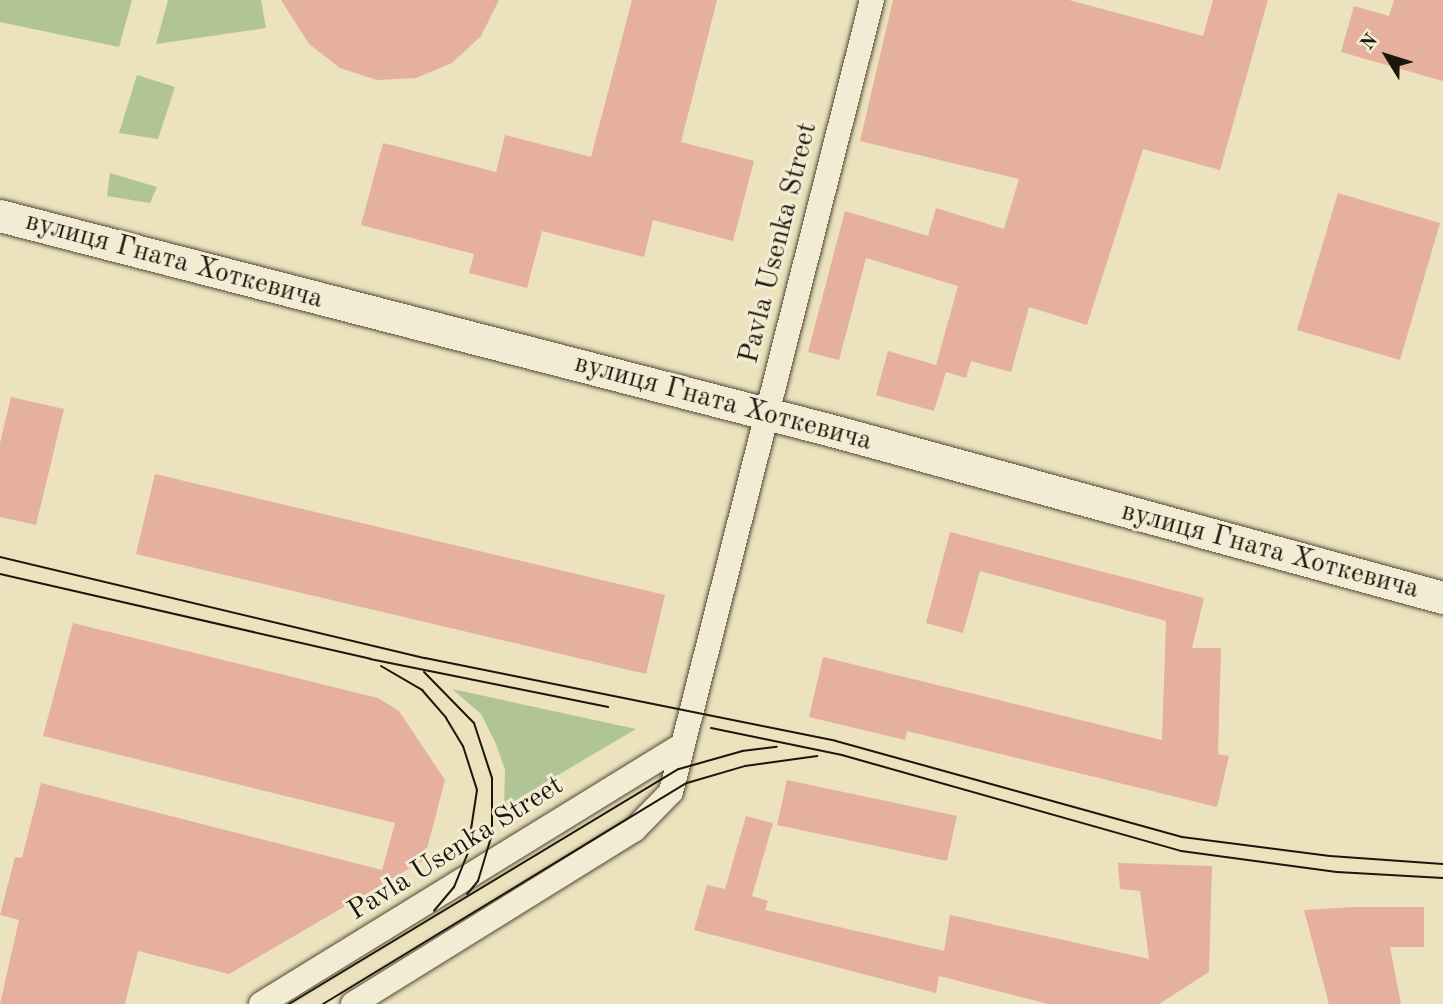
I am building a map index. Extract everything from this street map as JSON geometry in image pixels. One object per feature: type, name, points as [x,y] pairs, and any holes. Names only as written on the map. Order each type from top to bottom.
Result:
[{"type":"street","name":"Pavla Usenka Street","points":[[353,1004],[634,830],[671,792],[872,0]]},
{"type":"street","name":"вулиця Гната Хоткевича","points":[[0,216],[766,414],[1443,598]]},
{"type":"street","name":"Pavla Usenka Street","points":[[261,1004],[682,745]]},
{"type":"green space","points":[[0,0],[132,0],[119,47],[0,22]]},
{"type":"green space","points":[[168,0],[261,0],[266,28],[156,44]]},
{"type":"green space","points":[[137,75],[175,87],[158,139],[119,133]]},
{"type":"green space","points":[[110,173],[157,187],[150,203],[107,196]]},
{"type":"green space","points":[[452,689],[636,729],[504,807],[505,770],[496,744],[481,714]]},
{"type":"building","points":[[281,0],[499,0],[481,36],[452,63],[416,78],[377,80],[340,68],[309,44]]},
{"type":"building","points":[[632,0],[717,0],[681,142],[754,161],[733,241],[653,220],[644,257],[542,231],[527,288],[469,273],[474,254],[361,225],[383,143],[496,172],[505,135],[591,157]]},
{"type":"building","points":[[893,0],[1069,0],[1203,36],[1213,0],[1268,0],[1220,170],[1143,149],[1087,325],[1029,307],[1011,372],[971,361],[966,378],[946,372],[934,411],[876,395],[888,351],[936,365],[958,286],[866,258],[839,360],[808,352],[845,211],[928,236],[936,208],[1004,229],[1019,179],[860,141]]},
{"type":"building","points":[[1394,0],[1443,0],[1443,81],[1341,52],[1354,6],[1389,16]]},
{"type":"building","points":[[1338,193],[1440,223],[1400,360],[1297,330]]},
{"type":"building","points":[[11,397],[64,409],[36,525],[0,517],[0,443]]},
{"type":"building","points":[[155,474],[665,595],[646,674],[136,554]]},
{"type":"building","points":[[950,532],[1204,598],[1192,648],[1221,648],[1218,754],[1229,756],[1217,807],[907,731],[905,740],[809,717],[823,657],[1162,740],[1166,621],[980,571],[963,633],[926,623]]},
{"type":"building","points":[[73,623],[378,698],[399,711],[445,780],[424,860],[229,974],[138,951],[125,1004],[0,1004],[19,920],[0,915],[15,857],[22,858],[41,783],[382,870],[395,823],[43,736]]},
{"type":"building","points":[[787,780],[957,816],[947,861],[777,825]]},
{"type":"building","points":[[746,816],[773,823],[752,896],[768,901],[765,910],[944,951],[950,915],[1149,959],[1140,891],[1120,889],[1118,863],[1212,866],[1209,972],[1159,1004],[1048,1004],[939,976],[936,993],[694,930],[707,885],[725,889]]},
{"type":"building","points":[[1424,907],[1424,947],[1390,947],[1401,1004],[1329,1004],[1304,910]]},
{"type":"tram line","points":[[0,557],[425,658],[836,741],[1182,837],[1330,856],[1443,864]]},
{"type":"tram line","points":[[0,574],[370,659],[608,707]]},
{"type":"tram line","points":[[381,666],[422,690],[446,718],[463,746],[477,790],[467,855],[454,887],[434,911]]},
{"type":"tram line","points":[[424,672],[474,723],[492,778],[492,834],[478,881],[467,894]]},
{"type":"tram line","points":[[711,728],[842,755],[1181,851],[1337,872],[1443,878]]},
{"type":"tram line","points":[[289,1004],[679,769],[742,751],[777,747]]},
{"type":"tram line","points":[[323,1004],[687,783],[745,766],[817,756]]}]
